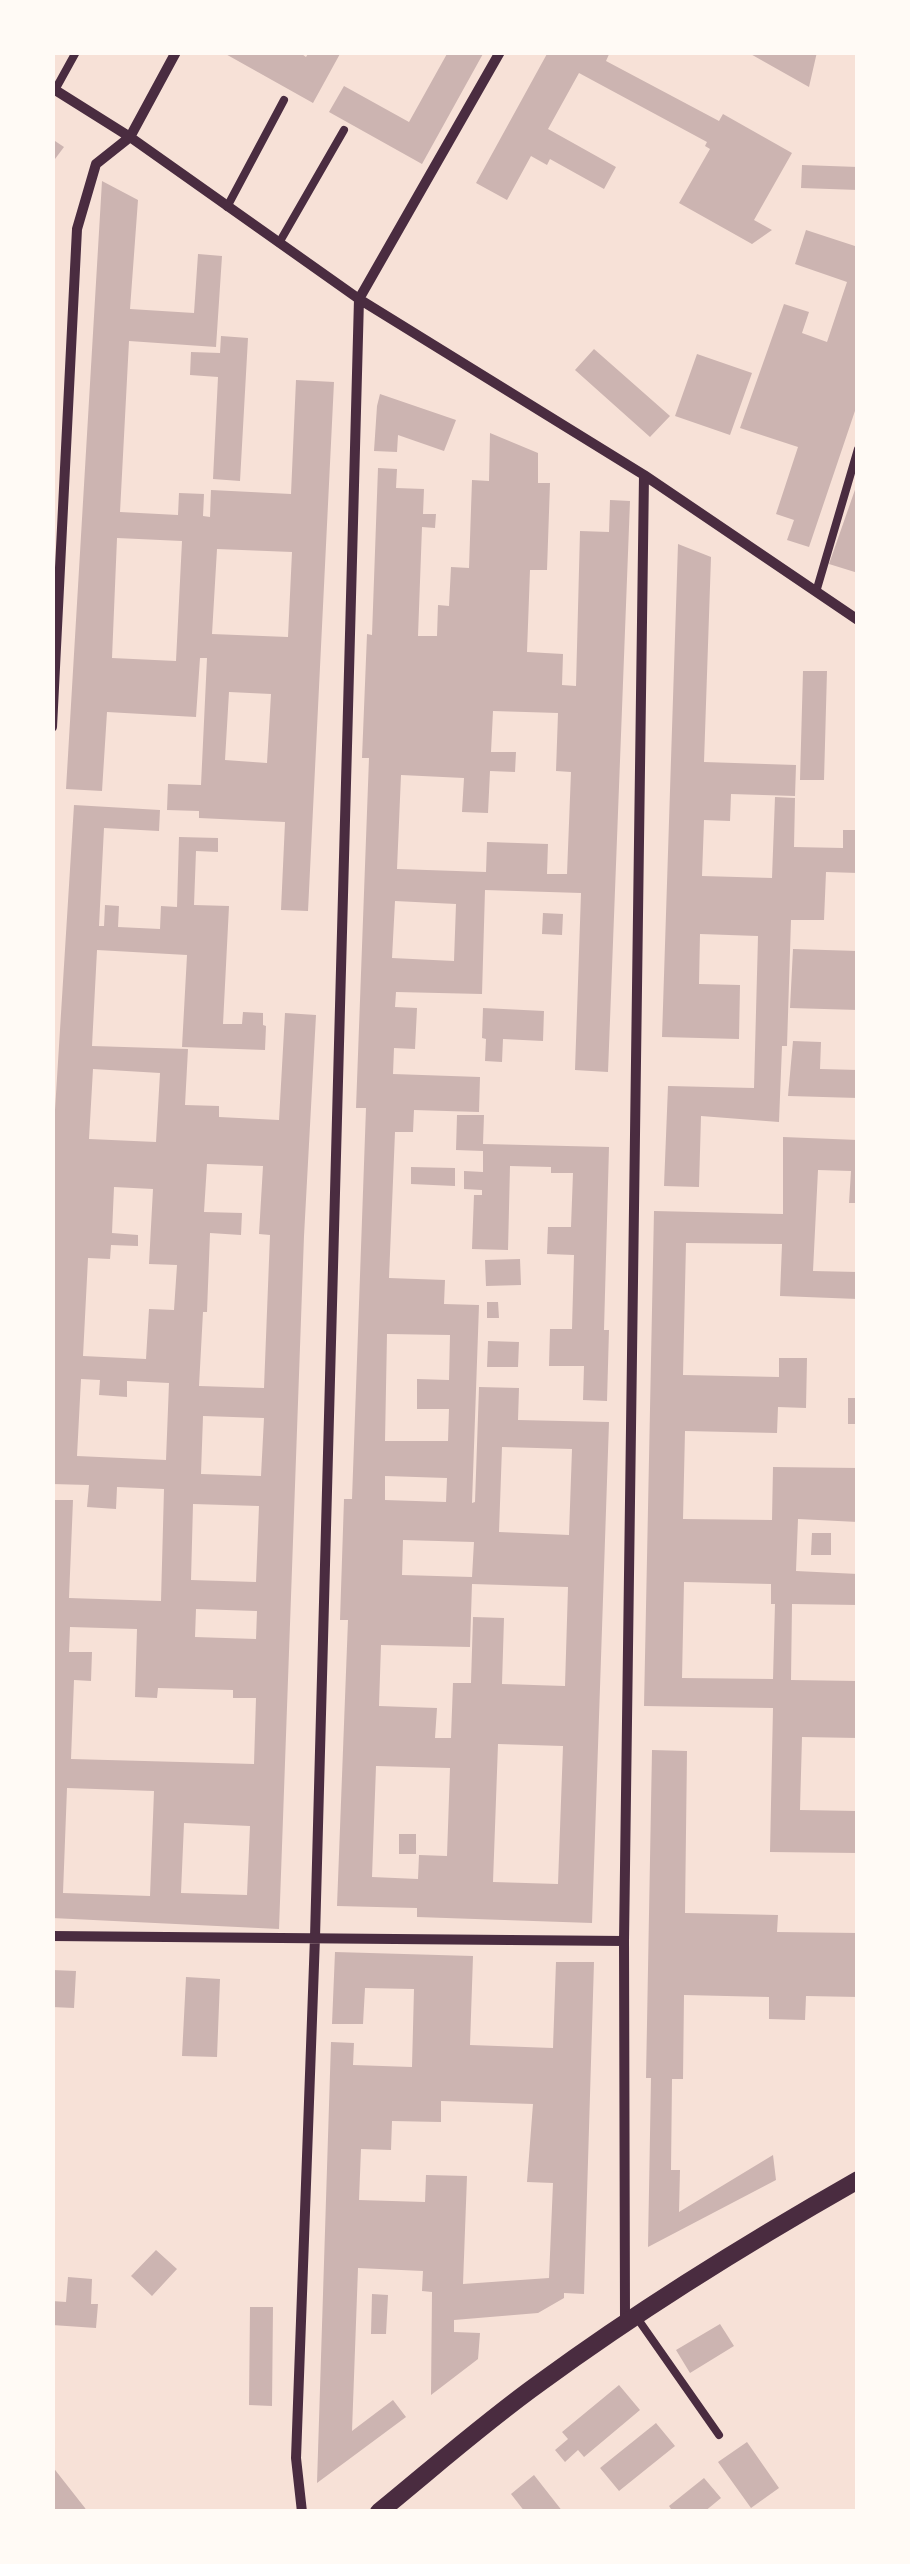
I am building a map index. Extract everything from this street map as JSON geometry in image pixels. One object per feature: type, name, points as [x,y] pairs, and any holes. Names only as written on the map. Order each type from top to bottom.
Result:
[{"type":"street","points":[[52,727],[56,576],[77,229],[96,164],[130,137],[176,52]]},
{"type":"street","points":[[302,2512],[296,2458],[359,299],[500,52]]},
{"type":"street","points":[[54,89],[130,137],[359,299],[644,475],[858,620]]},
{"type":"street","points":[[52,454],[66,455]]},
{"type":"street","points":[[630,2318],[624,1940],[644,475]]},
{"type":"street","points":[[52,1936],[624,1940]]},
{"type":"street","points":[[379,2512],[536,2385],[630,2318],[858,2180]]},
{"type":"lane","points":[[54,89],[76,52]]},
{"type":"lane","points":[[226,207],[284,100]]},
{"type":"lane","points":[[279,244],[344,130]]},
{"type":"lane","points":[[816,592],[858,449]]},
{"type":"lane","points":[[630,2318],[719,2435]]},
{"type":"building","points":[[222,52],[299,52],[306,57],[309,52],[341,52],[313,103]]},
{"type":"building","points":[[448,52],[484,52],[422,164],[329,112],[344,86],[409,122]]},
{"type":"building","points":[[548,52],[610,52],[606,61],[719,121],[723,114],[792,153],[754,220],[772,230],[752,244],[679,203],[710,149],[705,146],[707,142],[579,73],[548,129],[616,167],[604,189],[550,159],[547,165],[531,156],[507,200],[476,183]]},
{"type":"building","points":[[747,52],[817,52],[809,87]]},
{"type":"building","points":[[52,139],[64,147],[52,163]]},
{"type":"building","points":[[802,165],[858,167],[858,190],[801,188]]},
{"type":"building","points":[[102,181],[138,200],[130,309],[194,313],[198,254],[222,256],[216,347],[129,341],[120,512],[178,515],[179,493],[204,494],[203,516],[210,517],[211,490],[291,494],[296,380],[334,382],[308,911],[281,910],[285,822],[199,818],[199,811],[167,810],[168,784],[201,785],[207,658],[200,658],[196,717],[107,712],[102,791],[66,789]],"holes":[[[117,538],[182,541],[176,661],[112,658]],[[217,549],[292,552],[288,637],[212,634]],[[229,692],[271,694],[267,763],[225,760]]]},
{"type":"building","points":[[806,230],[858,247],[858,402],[809,547],[787,540],[794,520],[776,514],[798,447],[740,428],[784,304],[809,312],[802,333],[827,342],[847,282],[795,264]]},
{"type":"building","points":[[221,336],[248,338],[240,481],[213,479],[218,377],[190,375],[191,352],[220,353]]},
{"type":"building","points":[[594,349],[670,416],[650,437],[575,370]]},
{"type":"building","points":[[697,354],[752,373],[730,435],[675,416]]},
{"type":"building","points":[[380,394],[456,420],[444,451],[398,435],[397,452],[374,451]]},
{"type":"building","points":[[490,433],[538,453],[538,483],[550,483],[547,570],[530,570],[527,652],[563,654],[562,685],[576,686],[580,531],[609,532],[610,500],[630,501],[608,1072],[575,1070],[581,893],[485,890],[482,994],[396,992],[395,1007],[417,1008],[415,1049],[394,1048],[393,1074],[480,1077],[479,1112],[414,1110],[413,1132],[395,1132],[389,1278],[445,1280],[444,1304],[479,1305],[472,1503],[479,1387],[519,1388],[518,1420],[609,1422],[592,1923],[417,1917],[417,1908],[337,1906],[348,1620],[340,1620],[344,1499],[352,1499],[366,1108],[356,1108],[369,758],[362,758],[367,634],[372,635],[378,468],[397,469],[396,488],[424,489],[423,514],[436,514],[435,528],[422,527],[418,636],[437,636],[438,605],[449,606],[451,567],[469,568],[472,480],[489,481]],"holes":[[[493,711],[558,713],[556,771],[571,772],[567,874],[547,874],[548,844],[487,842],[486,872],[397,869],[401,775],[464,778],[462,812],[488,813],[490,771],[515,772],[516,752],[491,752]],[[395,901],[456,904],[454,961],[392,958]],[[387,1334],[450,1335],[449,1380],[417,1379],[417,1409],[449,1409],[448,1441],[385,1441]],[[502,1447],[572,1449],[569,1535],[499,1532]],[[385,1476],[447,1478],[446,1502],[385,1500]],[[403,1540],[474,1542],[472,1577],[402,1575]],[[472,1584],[568,1587],[565,1686],[502,1684],[504,1618],[473,1617],[471,1683],[453,1683],[451,1738],[435,1738],[437,1708],[379,1706],[381,1645],[470,1647]],[[498,1744],[563,1746],[558,1884],[493,1882]],[[376,1766],[450,1768],[447,1856],[419,1855],[418,1879],[372,1877]]]},
{"type":"building","points":[[858,484],[858,573],[829,564]]},
{"type":"building","points":[[678,544],[711,557],[704,762],[796,765],[795,796],[731,794],[730,821],[704,820],[702,876],[772,878],[775,797],[795,798],[794,847],[843,848],[843,830],[858,830],[858,873],[826,872],[824,920],[791,920],[787,1046],[782,1046],[779,1122],[701,1116],[699,1187],[664,1186],[668,1086],[754,1088],[758,936],[700,934],[699,984],[740,985],[739,1039],[662,1037]]},
{"type":"building","points":[[803,671],[827,671],[824,780],[800,780]]},
{"type":"building","points":[[74,805],[160,810],[159,831],[104,828],[99,926],[104,926],[105,905],[119,906],[118,927],[160,929],[161,906],[177,907],[179,837],[218,838],[218,852],[196,851],[194,905],[229,906],[223,1024],[242,1024],[243,1012],[263,1013],[265,1050],[182,1047],[187,955],[97,950],[92,1046],[188,1049],[185,1105],[219,1106],[219,1117],[279,1120],[285,1013],[316,1015],[304,1236],[279,1929],[52,1918],[52,1500],[73,1500],[69,1598],[161,1601],[164,1489],[117,1487],[116,1509],[87,1507],[89,1485],[52,1484],[52,1158]],"holes":[[[93,1069],[160,1073],[156,1142],[89,1139]],[[207,1164],[263,1166],[259,1234],[270,1235],[264,1388],[199,1386],[210,1233],[241,1235],[242,1213],[204,1212]],[[114,1187],[153,1189],[149,1264],[177,1265],[174,1310],[149,1309],[146,1359],[83,1356],[88,1258],[110,1259],[111,1245],[138,1246],[138,1235],[112,1233]],[[81,1379],[100,1380],[99,1395],[127,1397],[127,1381],[169,1383],[166,1460],[77,1456]],[[203,1416],[264,1418],[261,1476],[201,1474]],[[193,1504],[259,1506],[256,1582],[191,1580]],[[196,1609],[257,1611],[256,1639],[195,1637]],[[70,1627],[137,1629],[135,1697],[157,1698],[158,1688],[233,1690],[233,1698],[256,1698],[254,1764],[71,1759],[74,1680],[91,1681],[92,1652],[69,1652]],[[67,1788],[154,1791],[150,1896],[63,1893]],[[184,1823],[250,1826],[247,1895],[181,1893]]]},
{"type":"building","points":[[543,913],[563,914],[562,935],[542,934]]},
{"type":"building","points":[[793,949],[858,951],[858,1010],[790,1008]]},
{"type":"building","points":[[483,1008],[544,1011],[543,1041],[503,1039],[502,1062],[485,1061]]},
{"type":"building","points":[[793,1041],[821,1042],[820,1069],[858,1070],[858,1098],[788,1096]]},
{"type":"building","points":[[457,1115],[484,1115],[483,1144],[609,1147],[604,1330],[609,1330],[607,1401],[583,1400],[584,1366],[549,1366],[550,1329],[572,1329],[574,1255],[547,1254],[548,1227],[571,1227],[573,1173],[551,1173],[551,1167],[510,1166],[508,1250],[472,1249],[474,1195],[482,1195],[482,1190],[464,1189],[464,1171],[483,1172],[483,1151],[456,1150]]},
{"type":"building","points":[[783,1137],[858,1140],[858,1203],[849,1203],[851,1171],[818,1170],[813,1271],[858,1272],[858,1299],[780,1296],[782,1244],[686,1243],[683,1375],[779,1377],[779,1358],[807,1358],[806,1408],[778,1407],[777,1433],[685,1431],[683,1519],[772,1520],[773,1467],[858,1468],[858,1522],[798,1519],[796,1571],[858,1574],[858,1605],[792,1604],[791,1680],[858,1681],[858,1738],[802,1737],[800,1810],[858,1811],[858,1853],[770,1852],[773,1708],[644,1706],[654,1211],[783,1214]],"holes":[[[684,1582],[771,1584],[771,1604],[775,1604],[773,1679],[682,1678]]]},
{"type":"building","points":[[411,1167],[455,1168],[455,1186],[411,1184]]},
{"type":"building","points":[[520,1259],[521,1285],[486,1286],[485,1260]]},
{"type":"building","points":[[487,1302],[498,1302],[499,1318],[487,1318]]},
{"type":"building","points":[[488,1341],[519,1342],[518,1367],[487,1367]]},
{"type":"building","points":[[848,1398],[858,1398],[858,1424],[848,1424]]},
{"type":"building","points":[[812,1533],[831,1533],[831,1555],[811,1555]]},
{"type":"building","points":[[652,1750],[687,1751],[685,1913],[778,1915],[777,1932],[858,1933],[858,1997],[806,1996],[805,2020],[769,2019],[769,1997],[684,1995],[683,2079],[672,2079],[671,2170],[680,2170],[679,2212],[773,2155],[776,2180],[648,2247],[651,2078],[646,2078]]},
{"type":"building","points":[[399,1834],[416,1834],[416,1854],[399,1854]]},
{"type":"building","points":[[335,1952],[473,1956],[470,2045],[553,2048],[556,1962],[594,1962],[584,2294],[564,2293],[564,2298],[538,2313],[454,2320],[454,2332],[480,2333],[478,2359],[431,2395],[432,2292],[422,2291],[423,2271],[358,2268],[352,2431],[393,2400],[406,2417],[317,2483],[331,2042],[354,2043],[353,2065],[412,2067],[414,1989],[365,1988],[363,2024],[332,2024]],"holes":[[[441,2101],[533,2104],[527,2182],[553,2183],[549,2278],[463,2284],[467,2176],[426,2175],[425,2202],[359,2200],[361,2149],[391,2150],[392,2121],[441,2122]]]},
{"type":"building","points":[[52,1970],[76,1971],[74,2008],[52,2007]]},
{"type":"building","points":[[186,1977],[220,1979],[217,2057],[182,2056]]},
{"type":"building","points":[[156,2250],[177,2269],[152,2296],[131,2276]]},
{"type":"building","points":[[68,2277],[92,2279],[91,2304],[98,2304],[96,2328],[52,2325],[52,2301],[66,2302]]},
{"type":"building","points":[[372,2294],[388,2295],[386,2334],[371,2334]]},
{"type":"building","points":[[250,2307],[273,2307],[272,2406],[249,2405]]},
{"type":"building","points":[[720,2324],[734,2346],[690,2373],[676,2350]]},
{"type":"building","points":[[619,2385],[640,2410],[584,2457],[578,2450],[565,2462],[555,2450],[568,2439],[562,2432]]},
{"type":"building","points":[[656,2423],[675,2446],[619,2491],[600,2468]]},
{"type":"building","points":[[747,2442],[779,2488],[751,2508],[718,2462]]},
{"type":"building","points":[[52,2466],[85,2508],[87,2512],[52,2512]]},
{"type":"building","points":[[534,2475],[563,2512],[525,2512],[511,2494]]},
{"type":"building","points":[[704,2478],[721,2498],[704,2512],[673,2512],[669,2506]]}]
